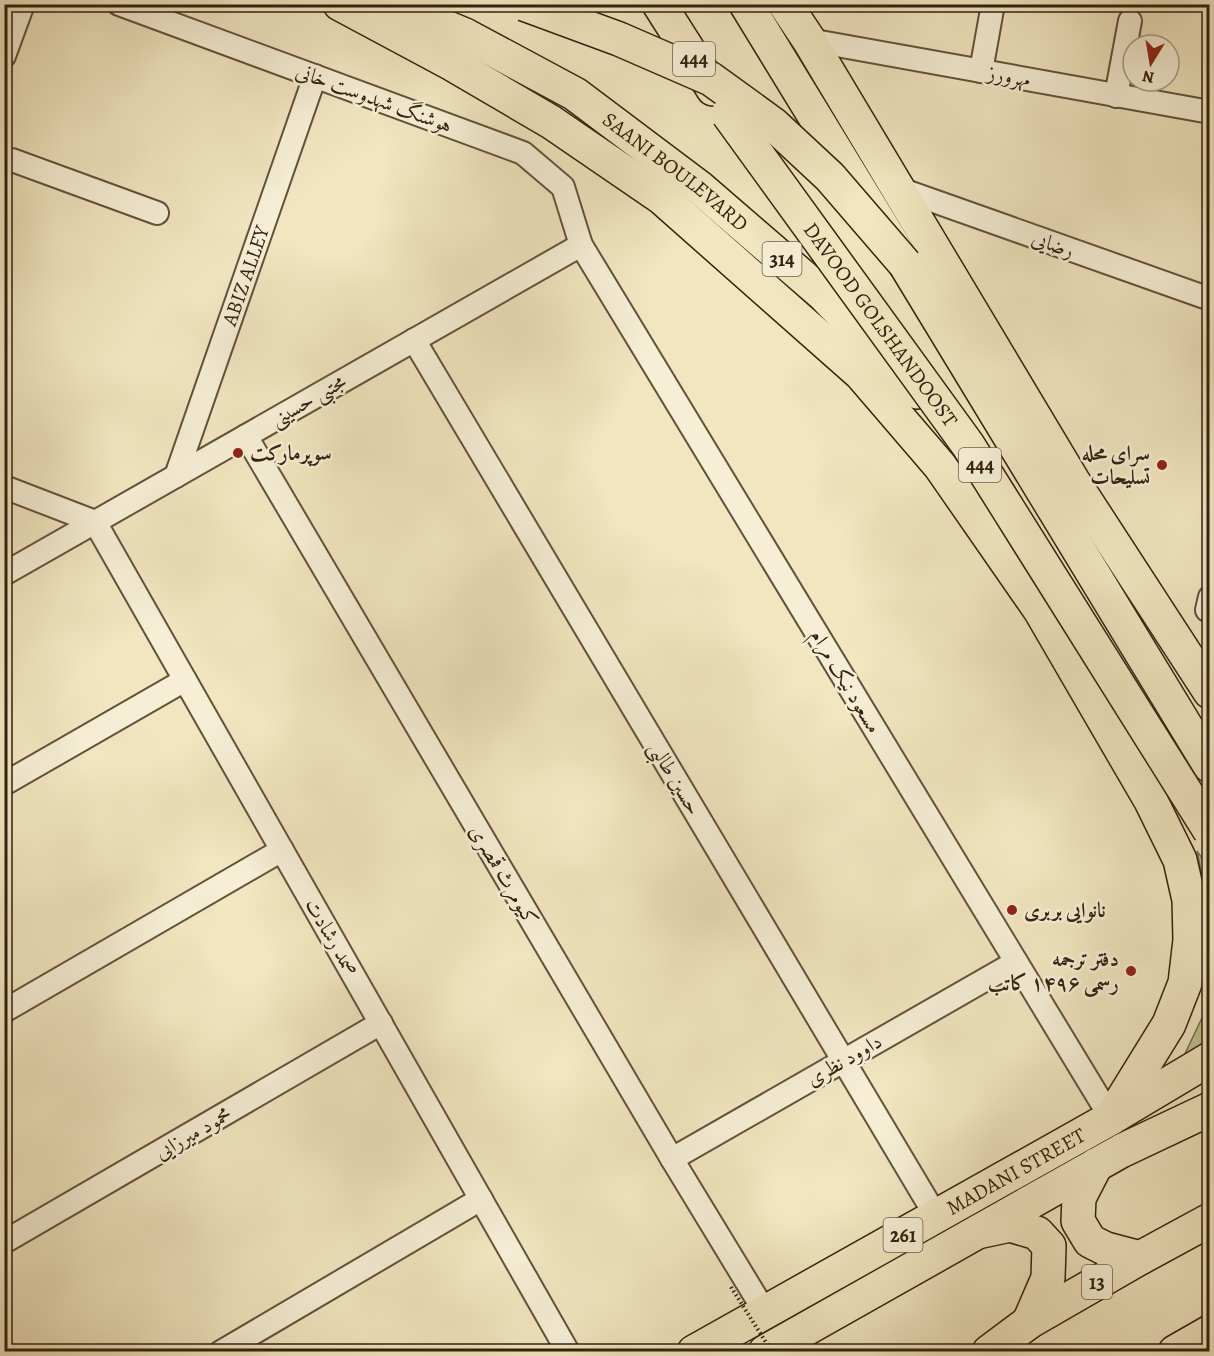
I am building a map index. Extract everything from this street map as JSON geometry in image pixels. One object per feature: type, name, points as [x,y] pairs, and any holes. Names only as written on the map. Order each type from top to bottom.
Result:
[{"type":"main road","points":[[340,4],[452,64],[551,122],[662,198],[861,374],[940,466],[1040,610],[1151,801],[1180,860],[1189,900],[1190,940],[1185,983],[1169,1024],[1111,1118]]},
{"type":"main road","name":"SAANI BOULEVARD","points":[[391,4],[465,35],[575,94],[700,188],[815,287],[968,445]]},
{"type":"main road","points":[[524,4],[620,39],[711,79],[773,124],[830,177],[905,264]]},
{"type":"main road","name":"DAVOOD GOLSHANDOOST","points":[[659,4],[728,114],[968,445],[1209,831]]},
{"type":"main road","name":"DAVOOD GOLSHANDOOST","points":[[746,4],[1209,766]]},
{"type":"main road","points":[[785,4],[809,40],[1073,481],[1209,692]]},
{"type":"main road","points":[[1151,801],[1178,813],[1190,814],[1209,810]]},
{"type":"main road","name":"MADANI STREET","points":[[694,1352],[1111,1118],[1209,1059]]},
{"type":"main road","name":"MADANI STREET","points":[[765,1352],[1121,1151],[1209,1109]]},
{"type":"main road","points":[[1096,1165],[1078,1198],[1078,1221],[1090,1241],[1106,1249],[1140,1258]]},
{"type":"main road","name":"13","points":[[989,1352],[1029,1322],[1209,1220]]},
{"type":"main road","points":[[978,1232],[1010,1226],[1037,1233],[1049,1246],[1048,1278],[1029,1322]]},
{"type":"main road","points":[[1175,1352],[1209,1332]]},
{"type":"street","points":[[4,56],[24,4]]},
{"type":"street","name":"هوشنگ شهدوست خانی","points":[[119,4],[523,153],[563,187],[581,244]]},
{"type":"street","points":[[981,71],[993,4]]},
{"type":"street","points":[[1116,96],[1130,21]]},
{"type":"street","name":"مهرورز","points":[[809,40],[1209,112]]},
{"type":"street","name":"ABIZ ALLEY","points":[[176,476],[315,76]]},
{"type":"street","points":[[7,166],[157,213]]},
{"type":"street","name":"رضایی","points":[[897,188],[1209,299]]},
{"type":"street","name":"مجتبی حسینی","points":[[4,574],[581,244]]},
{"type":"street","name":"مسعود نیک مرام","points":[[581,244],[1111,1118]]},
{"type":"street","name":"حسین طالبی","points":[[414,340],[936,1216]]},
{"type":"street","name":"کیومرث قمصری","points":[[246,436],[672,1159],[765,1312]]},
{"type":"street","points":[[4,487],[95,522]]},
{"type":"street","name":"صمد رشادت","points":[[95,522],[568,1352]]},
{"type":"street","points":[[4,784],[185,680]]},
{"type":"street","points":[[4,1011],[282,850]]},
{"type":"street","name":"داوود نظری","points":[[672,1159],[1016,962]]},
{"type":"street","name":"محمود میرزایی","points":[[4,1242],[381,1023]]},
{"type":"street","points":[[221,1352],[481,1199]]},
{"type":"path","points":[[731,1287],[772,1352]]},
{"type":"green space","points":[[1197,851],[1209,868],[1209,911]]},
{"type":"green space","points":[[1209,1003],[1209,1041],[1182,1060]]},
{"type":"place","name":"سوپرمارکت","points":[[238,453]]},
{"type":"place","name":"سرای محله تسلیحات","points":[[1162,465]]},
{"type":"place","name":"نانوایی بربری","points":[[1012,910]]},
{"type":"place","name":"دفتر ترجمه رسمی ۱۴۹۶ کاتب","points":[[1131,971]]}]
